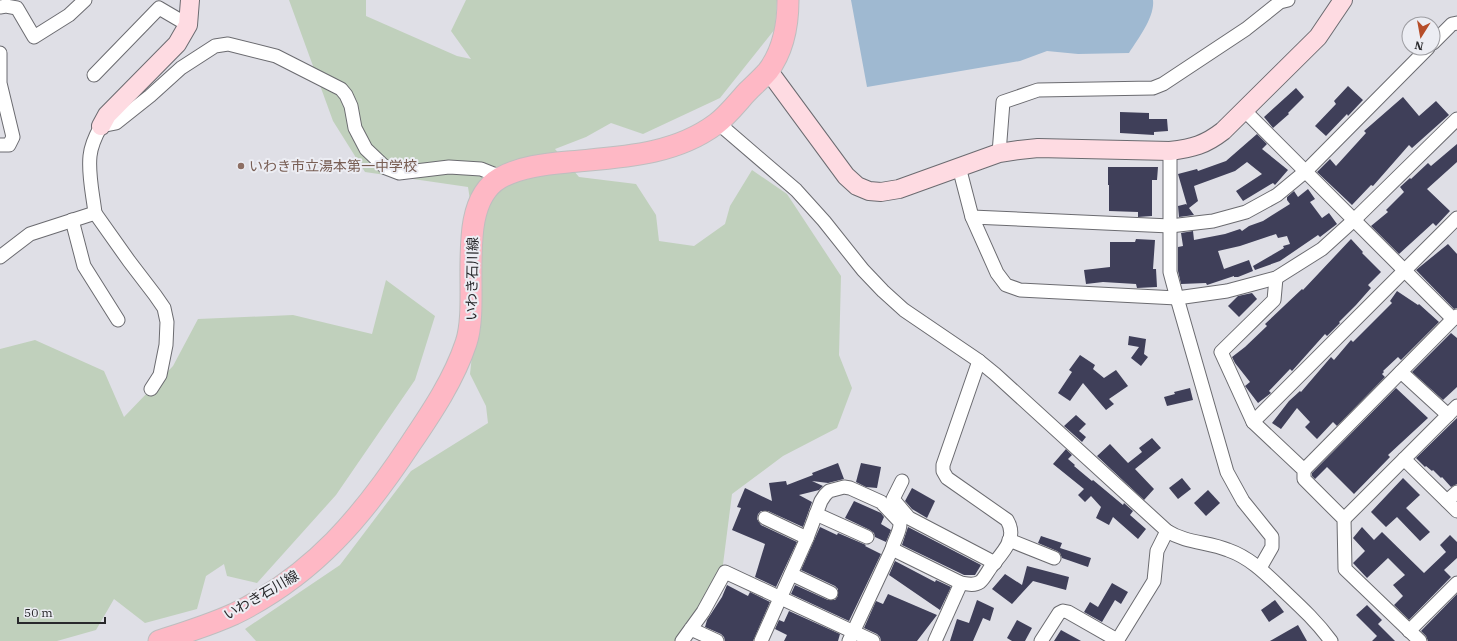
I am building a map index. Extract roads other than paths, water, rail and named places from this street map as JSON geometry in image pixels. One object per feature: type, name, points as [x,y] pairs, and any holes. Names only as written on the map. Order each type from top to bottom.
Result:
[{"type":"main road","name":"いわき石川線","points":[[158,641],[199,628],[234,614],[294,578],[340,537],[386,482],[428,419],[452,377],[466,344],[472,313],[470,262],[473,229],[480,199],[488,187],[501,177],[521,170],[551,164],[631,156],[665,150],[685,142],[718,123],[768,70],[778,52],[785,34],[788,0]]},
{"type":"street","points":[[0,7],[6,6],[17,8],[34,37],[69,15],[85,0]]},
{"type":"street","points":[[151,389],[160,375],[166,345],[167,322],[164,308],[95,213],[90,169],[90,155],[94,140],[107,115],[177,44],[188,25],[190,0]]},
{"type":"street","points":[[999,153],[1003,102],[1038,90],[1153,88],[1163,84],[1246,29],[1280,2],[1288,0]]},
{"type":"street","points":[[768,70],[846,176],[857,186],[869,191],[881,192],[899,189],[999,153],[1038,148],[1170,151],[1188,149],[1210,141],[1223,131],[1318,37],[1343,0]]},
{"type":"street","points":[[94,75],[159,8],[188,25]]},
{"type":"street","points":[[1441,35],[1452,24],[1457,23]]},
{"type":"street","points":[[101,126],[116,123],[150,96],[181,68],[215,46],[228,44],[276,56],[341,89],[346,95],[351,106],[355,128],[366,149],[386,168],[399,173],[449,167],[481,169],[501,177]]},
{"type":"street","points":[[0,53],[0,83],[13,137],[9,145],[0,145]]},
{"type":"street","points":[[972,217],[1170,226],[1213,221],[1246,212],[1277,194],[1306,171],[1420,56]]},
{"type":"street","points":[[1244,110],[1404,270],[1455,318],[1304,470],[1304,479],[1344,519],[1345,569],[1420,641]]},
{"type":"street","points":[[960,167],[972,217],[997,273],[1006,285],[1020,290],[1177,298],[1227,291],[1276,278],[1322,249],[1457,120]]},
{"type":"street","points":[[718,123],[796,190],[824,221],[862,270],[904,310],[979,361],[995,374],[1167,531],[1175,536],[1227,549],[1241,555],[1260,568],[1309,614],[1331,641]]},
{"type":"street","points":[[1170,151],[1170,272],[1227,472],[1243,501],[1272,537],[1272,547],[1260,568]]},
{"type":"street","points":[[1,254],[30,234],[95,213]]},
{"type":"street","points":[[1253,422],[1457,218]]},
{"type":"street","points":[[72,220],[84,266],[118,320]]},
{"type":"street","points":[[1276,278],[1274,300],[1221,352],[1253,422],[1304,470]]},
{"type":"street","points":[[892,549],[961,583],[970,585],[980,582],[1008,545],[1011,535],[1011,527],[1007,520],[947,478],[943,465],[979,361]]},
{"type":"street","points":[[1401,372],[1448,415]]},
{"type":"street","points":[[1344,519],[1457,406]]},
{"type":"street","points":[[1404,459],[1457,511]]},
{"type":"street","points":[[902,481],[893,499],[909,518],[995,563]]},
{"type":"street","points":[[760,641],[807,538],[821,501],[829,491],[844,487],[850,488],[881,502],[900,522],[901,526],[893,543],[892,549],[851,637]]},
{"type":"street","points":[[1447,501],[1457,492]]},
{"type":"street","points":[[816,514],[867,538]]},
{"type":"street","points":[[765,518],[807,538]]},
{"type":"street","points":[[1041,641],[1059,613],[1063,611],[1068,612],[1117,640],[1154,581],[1157,551],[1167,531]]},
{"type":"street","points":[[1010,540],[1054,558]]},
{"type":"street","points":[[682,641],[703,612],[725,572],[780,598],[851,637],[872,641]]},
{"type":"street","points":[[791,574],[831,593]]},
{"type":"street","points":[[935,641],[961,583]]},
{"type":"street","points":[[1409,631],[1457,583]]},
{"type":"street","points":[[691,629],[717,641]]},
{"type":"water","points":[[851,0],[1153,0],[1153,7],[1149,21],[1129,53],[1078,54],[1047,51],[1020,61],[867,87]]},
{"type":"place","name":"いわき市立湯本第一中学校","points":[[241,166]]}]
